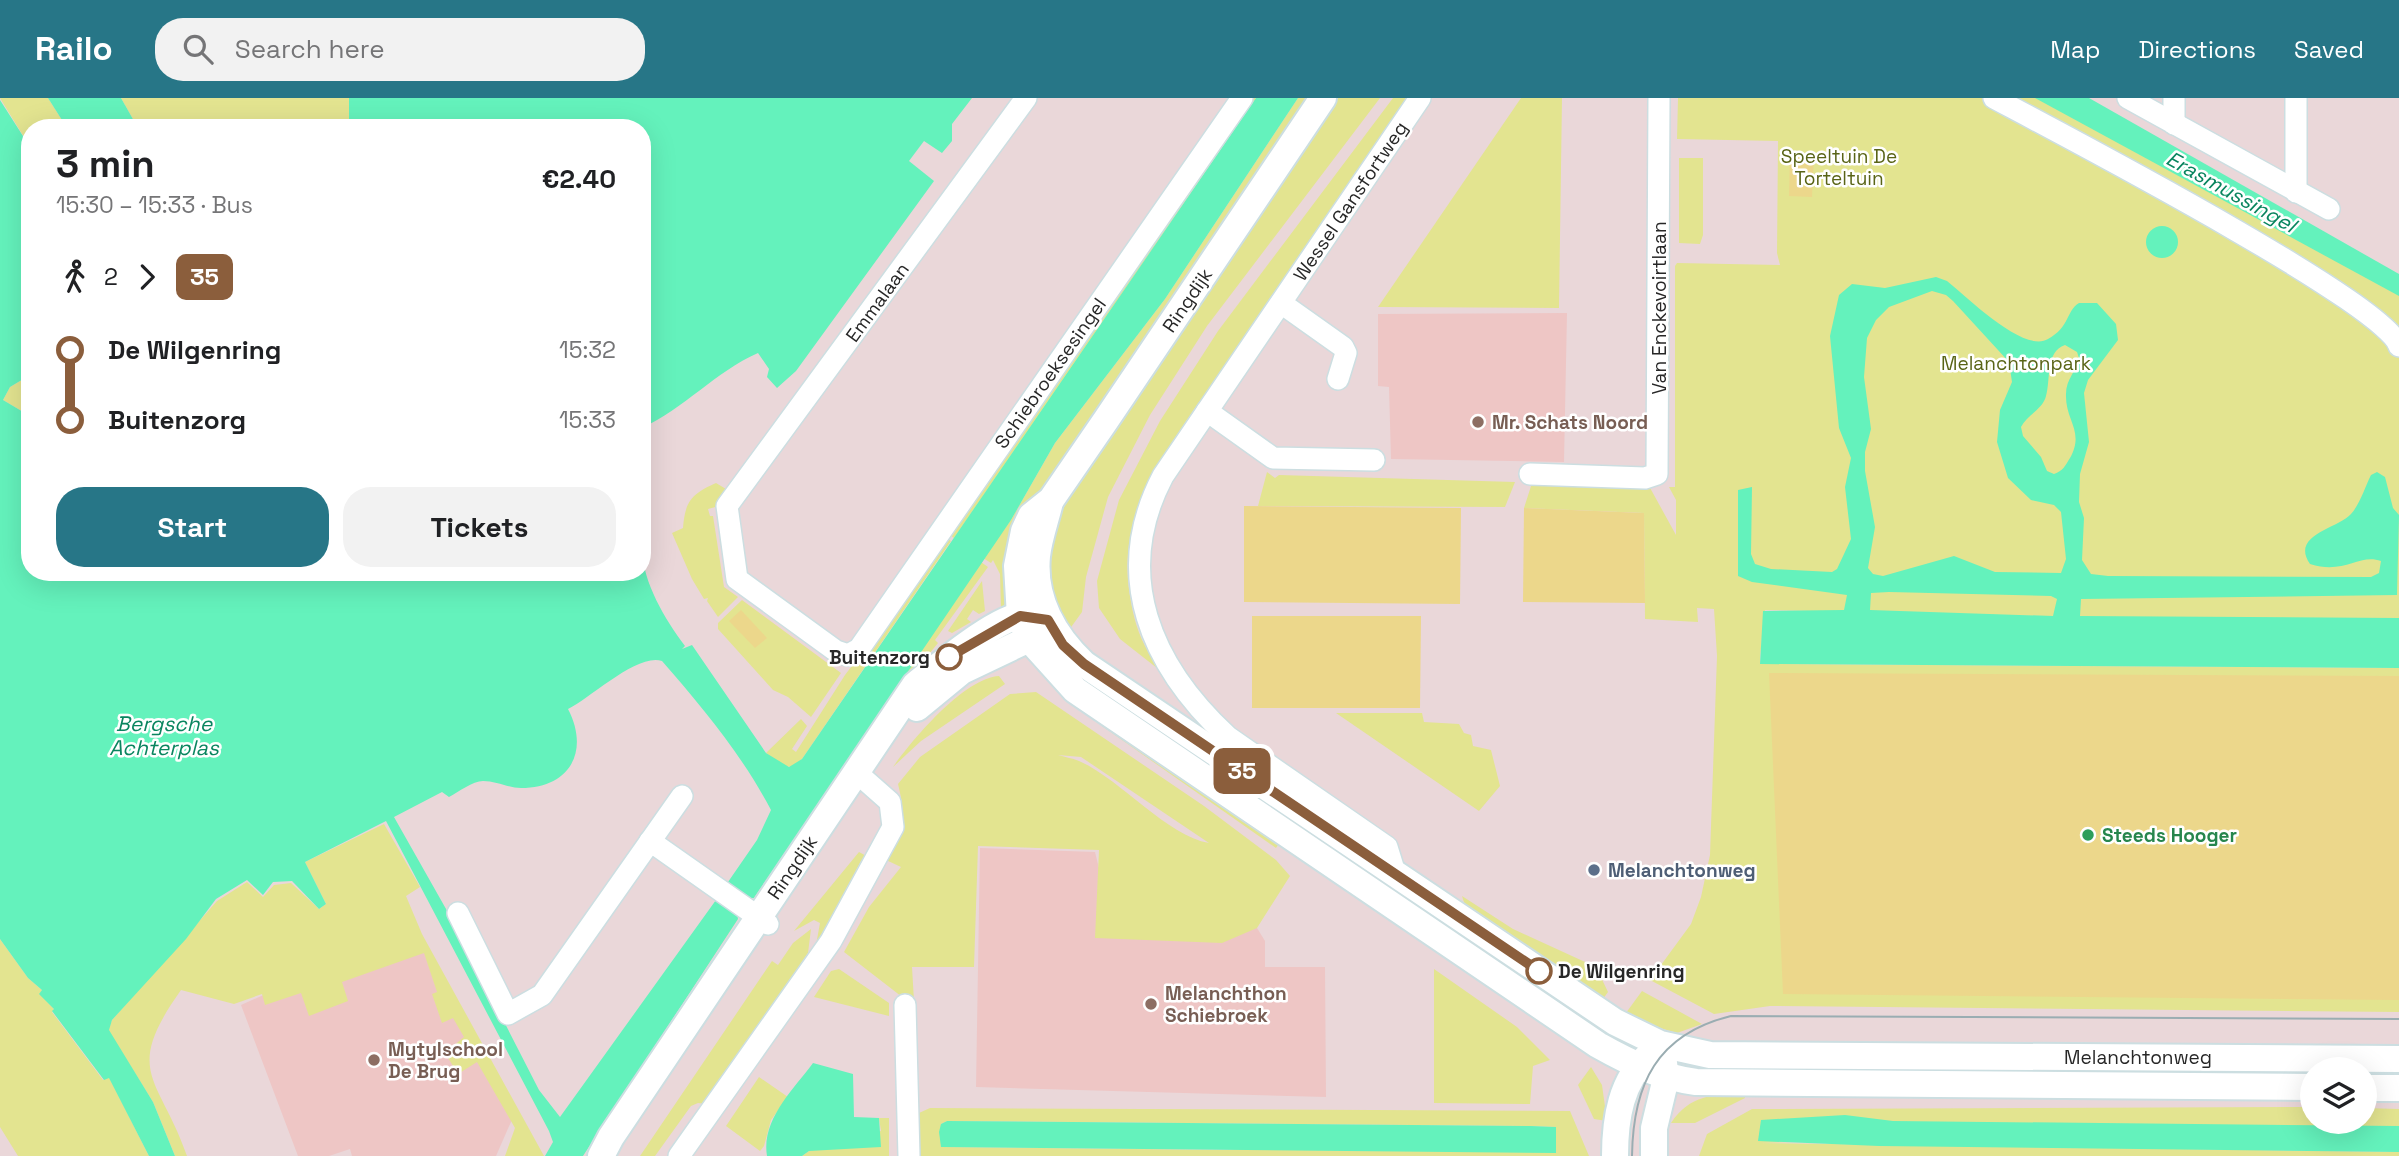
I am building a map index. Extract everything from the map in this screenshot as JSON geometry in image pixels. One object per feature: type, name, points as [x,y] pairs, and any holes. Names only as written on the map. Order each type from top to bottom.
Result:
[{"type":"street","name":"Emmalaan","points":[[859,649],[848,655],[836,651],[737,579],[727,506],[1026,98]]},
{"type":"street","name":"Schiebroeksesingel","points":[[859,649],[1242,98]]},
{"type":"street","name":"Ringdijk","points":[[601,1156],[759,917],[869,782],[915,685],[957,651],[1024,627],[1017,586],[1019,547],[1031,516],[1051,500],[1323,98]]},
{"type":"street","name":"Wessel Gansfortweg","points":[[1395,873],[1387,847],[1228,737],[1210,721],[1178,681],[1150,629],[1139,579],[1141,534],[1163,476],[1420,98]]},
{"type":"street","name":"Van Enckevoirtlaan","points":[[1530,474],[1645,478],[1657,474],[1659,98]]},
{"type":"street","points":[[1994,98],[2318,279],[2378,320],[2398,342]]},
{"type":"street","points":[[2128,98],[2329,209]]},
{"type":"street","points":[[2174,98],[2174,124]]},
{"type":"street","points":[[2296,98],[2296,192]]},
{"type":"street","points":[[1281,303],[1343,347],[1346,353],[1338,379]]},
{"type":"street","points":[[1207,411],[1273,457],[1374,460]]},
{"type":"street","name":"Ringdijk","points":[[1048,620],[1038,579],[1037,556],[1051,500]]},
{"type":"street","points":[[1024,627],[1048,620]]},
{"type":"street","name":"Melanchtonweg","points":[[1048,620],[1063,645],[1084,664],[1615,1021],[1660,1044],[1710,1055],[2399,1059]]},
{"type":"street","name":"Melanchtonweg","points":[[1024,627],[1075,690],[1598,1045],[1666,1078],[1696,1082],[2300,1087]]},
{"type":"street","points":[[679,1156],[831,941],[893,827],[890,802],[869,782]]},
{"type":"street","points":[[458,913],[508,1014],[522,1009],[542,995],[682,796]]},
{"type":"street","points":[[650,841],[759,917]]},
{"type":"street","name":"Ringdijk","points":[[611,1156],[759,917]]},
{"type":"street","points":[[905,1005],[909,1156]]},
{"type":"street","points":[[1615,1156],[1615,1128],[1622,1097],[1637,1066],[1660,1044]]},
{"type":"street","points":[[1654,1156],[1654,1128],[1666,1078],[1660,1044]]},
{"type":"street","points":[[2377,1087],[2399,1088]]},
{"type":"shaded area","points":[[1790,153],[1814,154],[1812,197],[1789,196]]},
{"type":"shaded area","name":"Mr. Schats Noord","points":[[1567,313],[1564,462],[1391,459],[1389,387],[1378,386],[1378,314]]},
{"type":"shaded area","points":[[1244,506],[1461,508],[1460,604],[1244,602]]},
{"type":"shaded area","points":[[1524,508],[1644,513],[1645,603],[1523,602]]},
{"type":"shaded area","points":[[741,610],[767,638],[755,648],[729,621]]},
{"type":"shaded area","points":[[1252,616],[1421,616],[1420,708],[1252,708]]},
{"type":"shaded area","name":"Steeds Hooger","points":[[1769,673],[2399,676],[2399,1000],[1783,994]]},
{"type":"shaded area","name":"Melanchthon Schiebroek","points":[[980,848],[1095,852],[1107,901],[1240,921],[1257,928],[1265,941],[1265,967],[1325,967],[1326,1097],[976,1087]]},
{"type":"shaded area","name":"Mytylschool De Brug","points":[[418,934],[514,1115],[496,1156],[352,1156],[350,1149],[329,1156],[298,1156],[241,1005],[333,964]]},
{"type":"green space","points":[[0,98],[48,98],[61,119],[21,119],[21,132]]},
{"type":"green space","points":[[121,98],[349,98],[349,119],[133,119]]},
{"type":"green space","points":[[1247,98],[1256,98],[954,538],[946,532]]},
{"type":"green space","points":[[1298,98],[1313,98],[1046,490],[1009,598],[1001,610],[1000,574],[993,560],[991,563],[983,558],[1011,520],[1055,443],[1165,299]]},
{"type":"green space","points":[[1336,98],[1380,98],[1207,326],[1150,415],[1108,497],[1086,577],[1082,612],[1069,630],[1052,605],[1045,538],[1061,500]]},
{"type":"green space","points":[[1393,98],[1407,98],[1201,411],[1195,408],[1180,430],[1143,496],[1134,520],[1127,569],[1134,618],[1149,653],[1155,651],[1162,672],[1120,639],[1099,608],[1097,581],[1119,500],[1160,421],[1218,331]]},
{"type":"green space","points":[[1521,98],[1562,98],[1559,308],[1378,307]]},
{"type":"green space","points":[[1678,98],[2058,98],[2399,294],[2399,619],[2084,617],[1765,610],[1760,664],[2399,668],[2399,1012],[1770,1006],[1714,1014],[1650,980],[1691,924],[1701,897],[1710,855],[1717,656],[1714,609],[1697,608],[1698,622],[1645,619],[1644,513],[1524,508],[1532,483],[1649,486],[1676,535],[1676,500],[1669,487],[1675,487],[1675,266],[1677,263],[1780,265],[1777,253],[1778,141],[1677,139]]},
{"type":"green space","points":[[1679,158],[1703,158],[1703,235],[1700,244],[1679,243]]},
{"type":"green space","points":[[21,380],[21,411],[3,400],[10,387]]},
{"type":"green space","points":[[1267,472],[1275,478],[1279,475],[1515,482],[1505,507],[1258,506]]},
{"type":"green space","points":[[716,483],[726,489],[719,506],[708,509],[710,516],[713,516],[724,587],[738,597],[718,617],[707,601],[708,598],[704,599],[692,579],[672,533],[683,528],[685,512],[695,495]]},
{"type":"green space","points":[[948,539],[951,541],[802,759],[792,767],[783,766],[766,753],[801,719],[807,726],[792,749],[796,752],[845,675]]},
{"type":"green space","points":[[981,562],[988,567],[935,640],[938,643],[920,665],[759,899],[754,898]]},
{"type":"green space","points":[[982,581],[985,611],[979,614],[973,610],[967,619],[971,622],[952,633],[948,631]]},
{"type":"green space","points":[[742,600],[841,673],[811,717],[788,697],[773,690],[718,629],[718,623]]},
{"type":"green space","points":[[999,676],[1005,684],[921,741],[893,767],[926,727],[955,699],[985,679]]},
{"type":"green space","points":[[1036,692],[1204,806],[1276,860],[1290,876],[1257,928],[1222,943],[1095,938],[1099,850],[978,846],[974,967],[912,967],[914,1001],[906,1000],[844,952],[869,907],[901,867],[886,860],[897,840],[902,823],[898,784],[920,757],[1010,694]],"holes":[[[1058,755],[1081,757],[1209,843],[1177,830],[1094,769]]]},
{"type":"green space","points":[[1336,713],[1422,713],[1424,722],[1459,724],[1464,733],[1471,735],[1473,746],[1491,750],[1500,786],[1479,811]]},
{"type":"green space","points":[[1105,722],[1281,841],[1276,848],[1102,726]]},
{"type":"green space","points":[[384,824],[420,887],[406,896],[422,934],[544,1156],[505,1156],[515,1128],[477,1062],[458,1074],[445,1053],[464,1037],[453,1018],[442,1023],[432,994],[437,992],[424,953],[342,982],[348,1001],[309,1016],[301,993],[265,1005],[262,994],[234,1004],[181,990],[163,1018],[153,1040],[150,1058],[151,1074],[157,1090],[187,1156],[175,1156],[153,1102],[108,1030],[112,1020],[217,901],[247,882],[263,897],[274,885],[291,883],[319,909],[326,904],[305,862]]},
{"type":"green space","points":[[859,852],[870,858],[868,863],[861,861],[824,931],[819,947],[816,945],[820,923],[814,920],[794,931]]},
{"type":"green space","points":[[1462,896],[1513,929],[1596,967],[1608,992],[1600,1003],[1467,912]]},
{"type":"green space","points":[[811,929],[808,953],[706,1104],[691,1106],[655,1156],[640,1156],[772,961],[778,965],[793,943]]},
{"type":"green space","points":[[0,939],[28,978],[42,990],[40,994],[54,1009],[52,1012],[103,1080],[109,1077],[149,1156],[18,1156],[0,1127]]},
{"type":"green space","points":[[839,969],[889,1003],[889,1016],[814,997],[831,971]]},
{"type":"green space","points":[[1434,969],[1517,1027],[1550,1060],[1533,1066],[1530,1104],[1434,1103]]},
{"type":"green space","points":[[1642,991],[1702,1024],[1677,1033],[1623,1017]]},
{"type":"green space","points":[[1591,1067],[1602,1085],[1607,1121],[1594,1119],[1578,1085]]},
{"type":"green space","points":[[759,1077],[788,1097],[771,1120],[760,1151],[726,1126]]},
{"type":"green space","points":[[1745,1093],[1745,1098],[1695,1123],[1671,1123],[1694,1101],[1723,1094]]},
{"type":"green space","points":[[2300,1107],[2300,1129],[1760,1143],[2399,1152],[2399,1156],[1699,1156],[1707,1134],[1752,1109]]},
{"type":"green space","points":[[930,1108],[1570,1111],[1589,1156],[919,1156],[919,1113]],"holes":[[[947,1121],[1556,1127],[1227,1150],[942,1147],[941,1124]]]},
{"type":"green space","points":[[2377,1108],[2399,1109],[2399,1126],[2377,1127]]},
{"type":"green space","points":[[879,1118],[889,1118],[889,1156],[802,1156],[809,1151],[881,1131]]},
{"type":"water","points":[[48,98],[121,98],[133,119],[61,119]]},
{"type":"water","points":[[349,98],[972,98],[952,124],[952,141],[942,153],[924,141],[909,161],[934,181],[796,371],[777,388],[767,377],[769,369],[758,353],[728,370],[651,424],[651,119],[349,119]]},
{"type":"water","name":"Bergsche Achterplas","points":[[1256,98],[1298,98],[1165,299],[1055,443],[1011,520],[754,898],[744,898],[728,882],[757,840],[771,810],[748,770],[721,733],[662,661],[652,660],[627,670],[568,709],[577,739],[576,752],[563,774],[552,782],[521,788],[479,781],[449,797],[442,792],[394,817],[450,916],[539,1090],[560,1117],[716,900],[736,908],[738,919],[583,1156],[545,1156],[553,1142],[549,1131],[386,821],[305,862],[326,904],[319,909],[292,881],[273,882],[263,895],[247,880],[216,899],[186,939],[112,1020],[109,1030],[153,1102],[175,1156],[149,1156],[109,1078],[104,1080],[52,1011],[54,1009],[39,994],[42,990],[28,978],[0,939],[0,100],[21,133],[21,380],[10,387],[3,400],[21,411],[21,581],[648,581],[663,612],[685,646],[682,649],[692,645],[766,753],[789,767],[802,759]]},
{"type":"water","name":"Erasmussingel","points":[[2035,98],[2089,98],[2399,274],[2399,296]]},
{"type":"water","points":[[2162,226],[2173,231],[2178,242],[2173,253],[2162,258],[2151,253],[2146,242],[2151,231]]},
{"type":"water","points":[[1936,277],[1947,281],[2011,331],[2038,341],[2055,334],[2079,303],[2097,303],[2116,324],[2118,340],[2088,380],[2084,393],[2089,442],[2080,474],[2079,502],[2084,518],[2082,560],[2091,574],[2371,577],[2379,573],[2381,561],[2373,559],[2342,566],[2322,567],[2310,564],[2305,554],[2306,546],[2310,539],[2351,514],[2371,475],[2377,472],[2385,477],[2393,508],[2399,515],[2397,595],[2081,599],[2080,616],[2399,618],[2399,668],[1760,664],[1763,611],[1844,610],[1847,595],[1752,582],[1738,576],[1738,490],[1752,487],[1751,554],[1755,564],[1771,569],[1832,572],[1837,569],[1851,539],[1845,487],[1851,458],[1839,428],[1830,336],[1839,295],[1852,284],[1885,288]],"holes":[[[1932,291],[1946,295],[2009,362],[2012,382],[2000,410],[1997,442],[2008,478],[2031,500],[2054,505],[2061,512],[2066,559],[2061,573],[1995,572],[1954,556],[1883,576],[1873,574],[1868,568],[1875,527],[1865,471],[1865,452],[1871,429],[1864,377],[1867,338],[1876,320],[1889,307]],[[2065,345],[2077,352],[2079,358],[2066,394],[2076,440],[2067,463],[2062,470],[2054,474],[2047,471],[2041,457],[2023,436],[2021,427],[2044,401],[2054,354]],[[1871,593],[2051,596],[2057,599],[2053,616],[1870,610]]]},
{"type":"water","points":[[813,1063],[853,1074],[854,1117],[879,1118],[881,1147],[809,1151],[802,1156],[767,1156],[766,1143],[774,1118]]},
{"type":"water","points":[[1845,1115],[1893,1121],[2300,1125],[2300,1134],[2377,1134],[2377,1126],[2399,1126],[2399,1152],[1879,1146],[1758,1141],[1761,1120]]},
{"type":"water","points":[[947,1121],[1556,1127],[1556,1153],[941,1147],[939,1132],[941,1124]]},
{"type":"tram line","points":[[1632,1156],[1637,1106],[1654,1066],[1667,1049],[1684,1035],[1731,1016],[2399,1019]]},
{"type":"bus line","name":"35","points":[[949,657],[989,631],[1020,616],[1048,620],[1063,645],[1084,664],[1539,971]]},
{"type":"place","name":"Mr. Schats Noord","points":[[1478,422]]},
{"type":"place","name":"Buitenzorg","points":[[949,657]]},
{"type":"place","name":"Steeds Hooger","points":[[2088,835]]},
{"type":"place","name":"Melanchtonweg","points":[[1594,870]]},
{"type":"place","name":"De Wilgenring","points":[[1539,971]]},
{"type":"place","name":"Melanchthon Schiebroek","points":[[1151,1004]]},
{"type":"place","name":"Mytylschool De Brug","points":[[374,1060]]},
{"type":"park label","name":"Speeltuin De Torteltuin","points":[[1839,167]]},
{"type":"park label","name":"Melanchtonpark","points":[[2016,363]]}]
